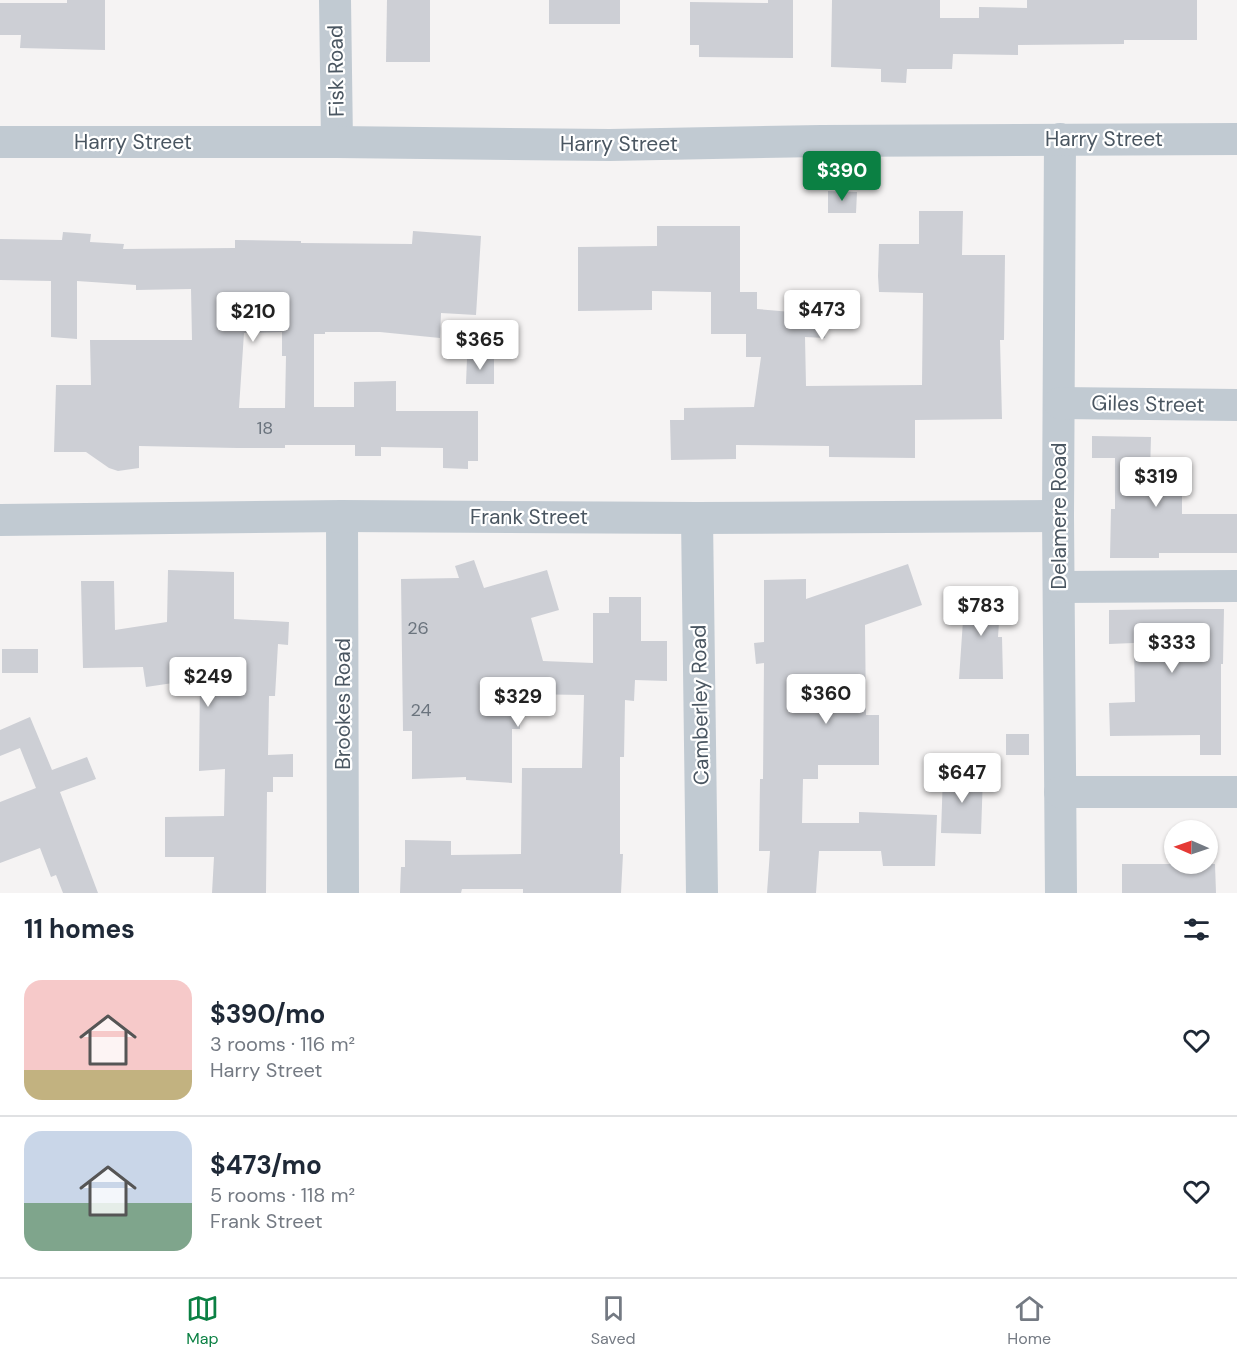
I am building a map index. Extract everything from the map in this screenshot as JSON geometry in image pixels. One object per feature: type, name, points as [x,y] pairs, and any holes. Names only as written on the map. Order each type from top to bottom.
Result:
[{"type":"street","name":"Fisk Road","points":[[335,0],[337,142]]},
{"type":"street","name":"Delamere Road","points":[[1060,139],[1058,516],[1061,893]]},
{"type":"street","name":"Harry Street","points":[[0,142],[610,145],[1237,139]]},
{"type":"street","name":"Giles Street","points":[[1060,404],[1237,405]]},
{"type":"street","name":"Frank Street","points":[[0,520],[342,516],[697,518],[1058,516]]},
{"type":"street","name":"Brookes Road","points":[[342,516],[343,893]]},
{"type":"street","name":"Camberley Road","points":[[697,518],[702,893]]},
{"type":"street","points":[[1059,587],[1237,586]]},
{"type":"street","points":[[1060,792],[1237,792]]},
{"type":"building","points":[[67,0],[105,0],[105,50],[20,48],[21,35],[0,35],[0,3],[67,3]]},
{"type":"building","points":[[387,0],[430,0],[430,62],[386,62]]},
{"type":"building","points":[[549,0],[620,0],[620,24],[549,24]]},
{"type":"building","points":[[768,0],[793,0],[793,58],[699,57],[699,45],[690,45],[690,2],[768,3]]},
{"type":"building","points":[[832,0],[940,0],[940,18],[979,18],[979,7],[1027,8],[1027,0],[1197,0],[1197,40],[1124,40],[1124,44],[1018,45],[1018,55],[953,54],[952,69],[907,69],[906,83],[881,82],[881,69],[831,67]]},
{"type":"building","points":[[828,191],[857,192],[856,213],[828,213]]},
{"type":"building","points":[[919,211],[963,211],[962,255],[1005,255],[1004,340],[1000,340],[1002,419],[915,420],[915,458],[829,457],[829,446],[736,445],[736,459],[671,460],[670,420],[684,420],[684,408],[754,407],[761,357],[746,357],[746,334],[711,334],[711,292],[652,291],[652,310],[578,311],[578,247],[657,246],[657,226],[740,226],[740,292],[757,292],[757,309],[827,315],[825,338],[805,337],[806,386],[922,385],[923,293],[879,292],[878,276],[879,244],[919,244]]},
{"type":"building","points":[[413,231],[481,236],[476,315],[441,313],[440,338],[380,332],[314,334],[314,407],[354,407],[354,382],[396,381],[396,411],[478,411],[478,461],[468,461],[468,469],[443,468],[443,448],[381,447],[381,456],[355,456],[355,445],[285,445],[285,448],[139,446],[139,468],[118,471],[109,468],[86,452],[54,452],[56,385],[91,385],[90,340],[192,340],[191,289],[136,290],[136,285],[77,281],[77,339],[51,337],[51,281],[0,280],[0,239],[62,240],[63,232],[91,234],[90,242],[124,244],[123,249],[235,248],[235,240],[412,244]],"holes":[[[282,332],[282,356],[286,356],[285,408],[239,408],[244,333]]]},
{"type":"building","points":[[467,358],[494,358],[494,384],[466,384]]},
{"type":"building","points":[[1092,436],[1151,437],[1150,473],[1182,473],[1182,514],[1237,514],[1237,553],[1159,553],[1159,558],[1110,558],[1111,509],[1115,509],[1115,458],[1092,458]]},
{"type":"building","points":[[474,560],[484,588],[547,570],[559,610],[531,618],[543,661],[593,663],[593,613],[609,613],[609,597],[641,597],[641,641],[667,641],[667,681],[635,680],[634,701],[625,700],[624,757],[620,757],[620,854],[623,854],[621,893],[523,893],[523,889],[462,889],[461,893],[400,893],[401,867],[405,867],[405,840],[451,841],[451,855],[521,854],[522,768],[582,768],[584,695],[520,694],[520,729],[512,729],[512,783],[466,780],[466,777],[412,779],[412,731],[403,731],[401,579],[459,578],[455,566]]},
{"type":"building","points":[[908,564],[922,605],[865,625],[866,715],[879,715],[879,765],[818,765],[818,779],[803,779],[802,823],[859,823],[859,812],[937,815],[935,866],[883,866],[881,851],[819,851],[816,893],[767,893],[770,851],[759,851],[760,779],[763,779],[764,663],[756,664],[754,643],[764,642],[764,580],[806,579],[806,599]]},
{"type":"building","points":[[168,570],[234,572],[234,619],[289,622],[288,645],[278,644],[275,696],[269,696],[268,755],[293,754],[293,777],[273,777],[273,792],[267,792],[266,893],[212,893],[214,857],[165,857],[165,817],[224,816],[225,769],[199,771],[200,679],[146,687],[143,667],[83,668],[81,581],[114,581],[115,630],[167,622]]},
{"type":"building","points":[[965,591],[1001,593],[998,637],[1002,637],[1003,679],[959,679]]},
{"type":"building","points":[[1224,609],[1223,664],[1221,664],[1221,755],[1200,755],[1200,735],[1110,736],[1109,703],[1135,702],[1134,643],[1109,644],[1109,610]]},
{"type":"building","points":[[2,649],[38,649],[38,673],[2,673]]},
{"type":"building","points":[[30,717],[52,770],[87,757],[96,779],[60,792],[98,893],[63,893],[56,875],[51,877],[40,848],[0,863],[0,802],[36,788],[20,748],[0,756],[0,730]]},
{"type":"building","points":[[1006,734],[1029,734],[1029,755],[1006,755]]},
{"type":"building","points":[[943,774],[983,775],[981,834],[941,833]]},
{"type":"building","points":[[1122,864],[1164,864],[1164,874],[1215,874],[1216,893],[1122,893]]}]
